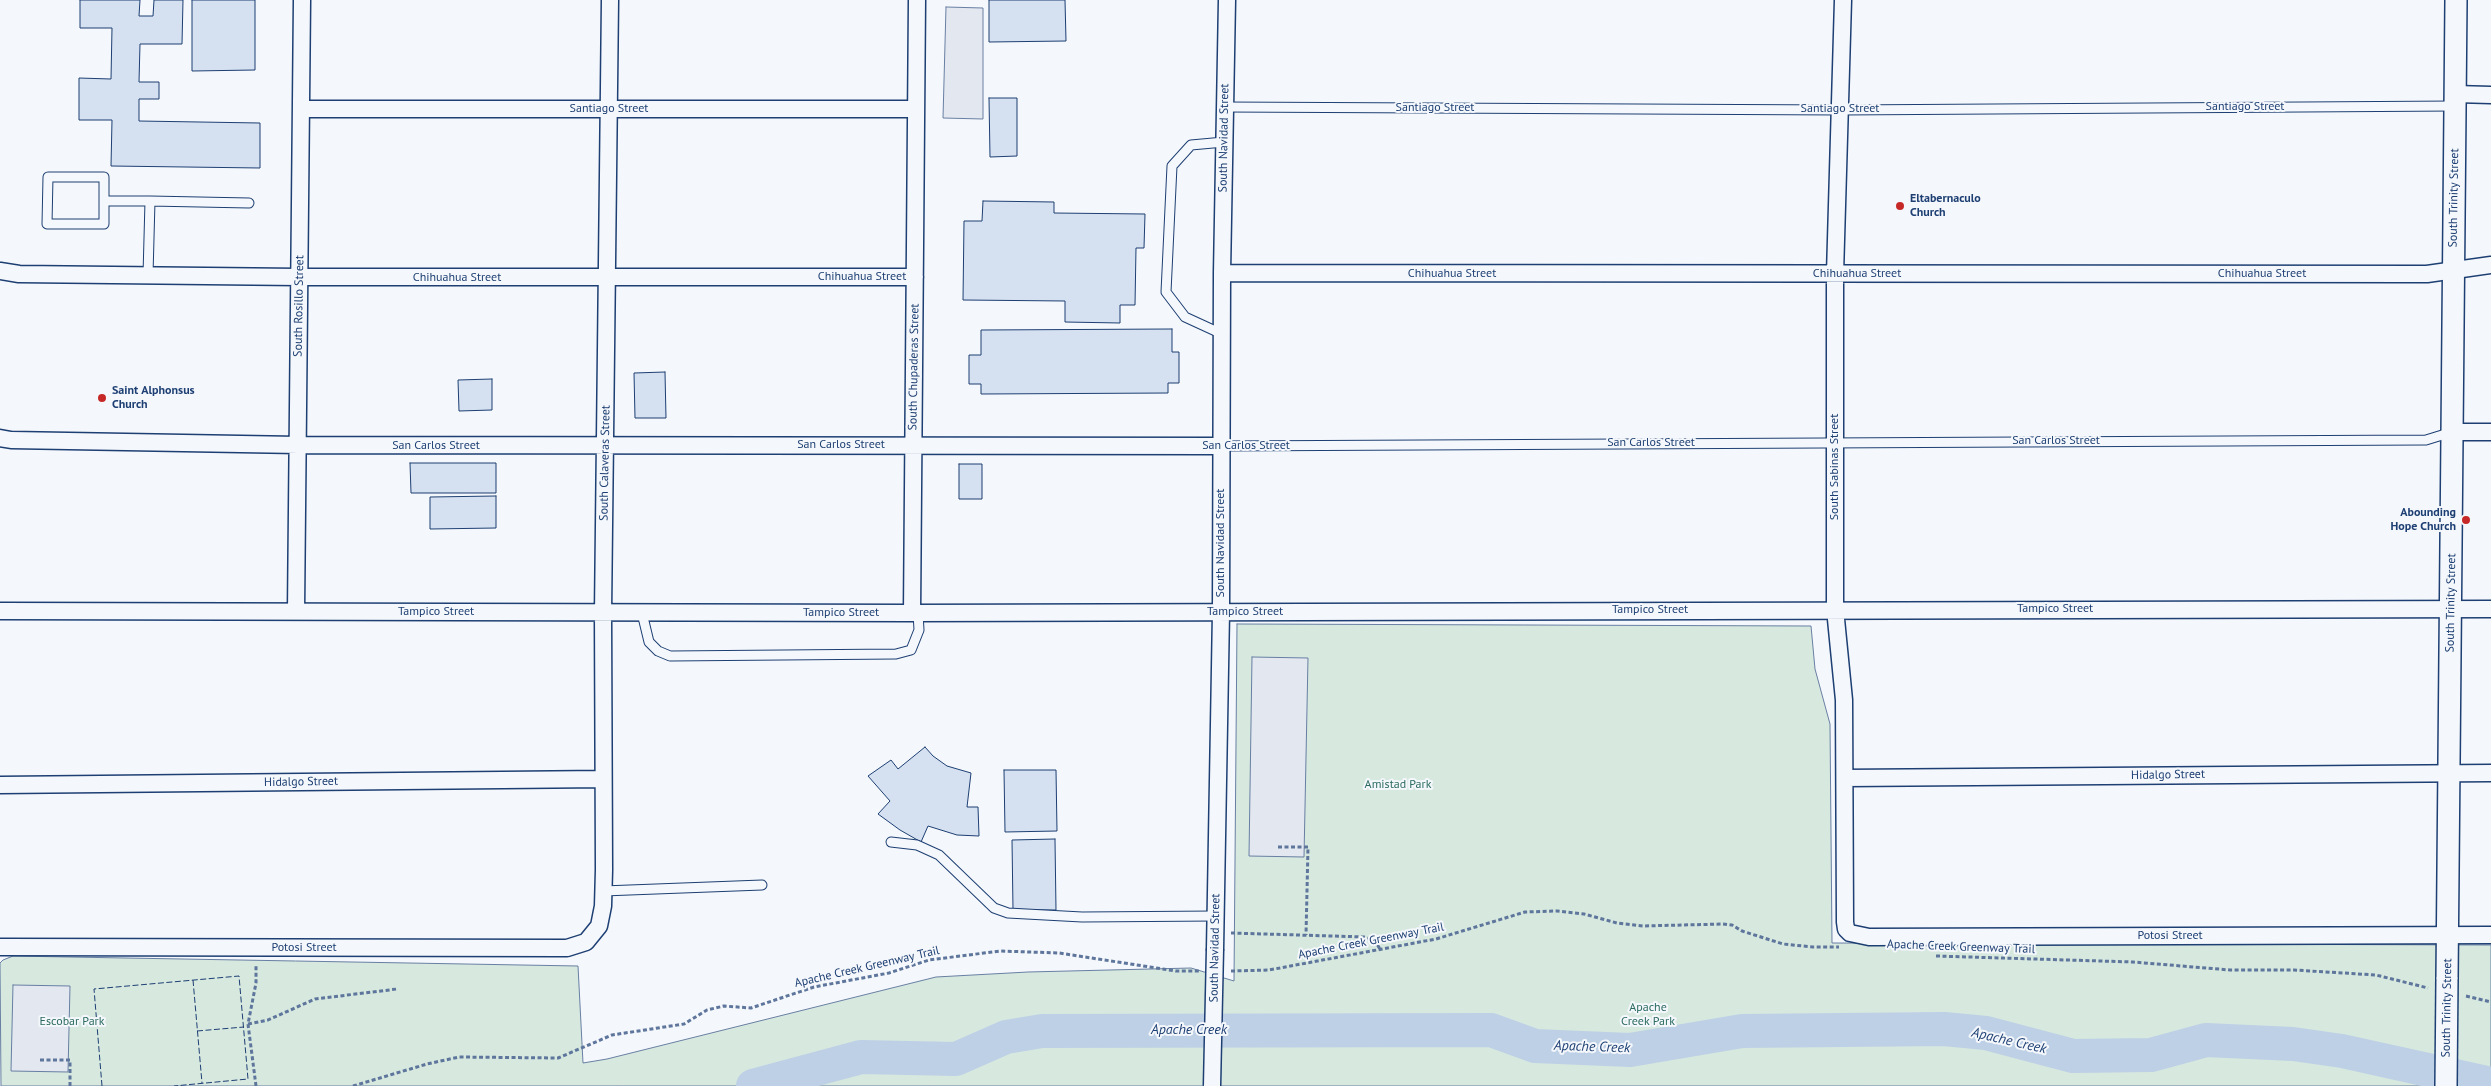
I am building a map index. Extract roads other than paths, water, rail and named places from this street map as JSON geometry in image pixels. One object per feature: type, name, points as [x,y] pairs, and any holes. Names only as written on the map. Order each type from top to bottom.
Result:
[{"type":"street","name":"South Rosillo Street","points":[[296,612],[302,0]]},
{"type":"street","name":"South Calaveras Street","points":[[599,926],[604,891],[603,613],[610,0]]},
{"type":"street","name":"South Chupaderas Street","points":[[915,613],[913,445],[917,0]]},
{"type":"street","name":"South Navidad Street","points":[[1212,1086],[1221,612],[1222,274],[1227,0]]},
{"type":"street","name":"South Sabinas Street","points":[[1843,0],[1835,274],[1834,442],[1835,609],[1844,700],[1846,940]]},
{"type":"street","name":"South Trinity Street","points":[[2446,1086],[2456,0]]},
{"type":"street","name":"Santiago Street","points":[[2455,100],[2491,95]]},
{"type":"street","name":"Santiago Street","points":[[301,109],[916,109]]},
{"type":"street","name":"Chihuahua Street","points":[[1222,274],[2427,274],[2479,265],[2491,265]]},
{"type":"street","name":"Chihuahua Street","points":[[0,271],[19,274],[299,277],[915,277]]},
{"type":"street","name":"San Carlos Street","points":[[2452,432],[2491,432]]},
{"type":"street","name":"San Carlos Street","points":[[0,438],[20,441],[298,445],[605,447],[1221,446]]},
{"type":"street","name":"Tampico Street","points":[[0,611],[915,613],[1835,609],[2491,609]]},
{"type":"street","name":"Hidalgo Street","points":[[1845,778],[2491,773]]},
{"type":"street","name":"Hidalgo Street","points":[[0,786],[603,779]]},
{"type":"street","name":"Potosi Street","points":[[0,947],[568,948],[586,942],[599,926]]},
{"type":"street","name":"Potosi Street","points":[[1846,940],[1869,937],[2491,935]]},
{"type":"lane","name":"Santiago Street","points":[[1224,107],[1841,110],[2455,100]]},
{"type":"lane","points":[[1222,334],[1185,317],[1166,292],[1172,166],[1191,145],[1224,142]]},
{"type":"lane","points":[[48,177],[104,177],[104,201],[104,224],[47,224],[48,177]]},
{"type":"lane","points":[[104,201],[249,203]]},
{"type":"lane","points":[[148,275],[150,202]]},
{"type":"lane","name":"San Carlos Street","points":[[1221,446],[2426,440],[2452,432]]},
{"type":"lane","points":[[642,613],[650,642],[658,651],[670,656],[896,654],[911,650],[919,630],[915,613]]},
{"type":"lane","points":[[891,842],[917,845],[939,855],[994,908],[1008,913],[1082,916],[1215,916]]},
{"type":"lane","points":[[604,891],[762,884]]},
{"type":"waterway","name":"Apache Creek","points":[[753,1086],[861,1057],[956,1059],[1006,1037],[1042,1031],[1491,1030],[1535,1046],[1630,1050],[1742,1031],[1944,1029],[1986,1033],[2073,1056],[2151,1055],[2206,1040],[2293,1044],[2342,1051],[2491,1084]]},
{"type":"place","name":"Eltabernaculo Church","points":[[1900,206]]},
{"type":"place","name":"Saint Alphonsus Church","points":[[102,398]]},
{"type":"place","name":"Abounding Hope Church","points":[[2466,520]]},
{"type":"park label","name":"Amistad Park","points":[[1398,785]]},
{"type":"park label","name":"Apache Creek Park","points":[[1648,1015]]},
{"type":"park label","name":"Escobar Park","points":[[72,1022]]}]
